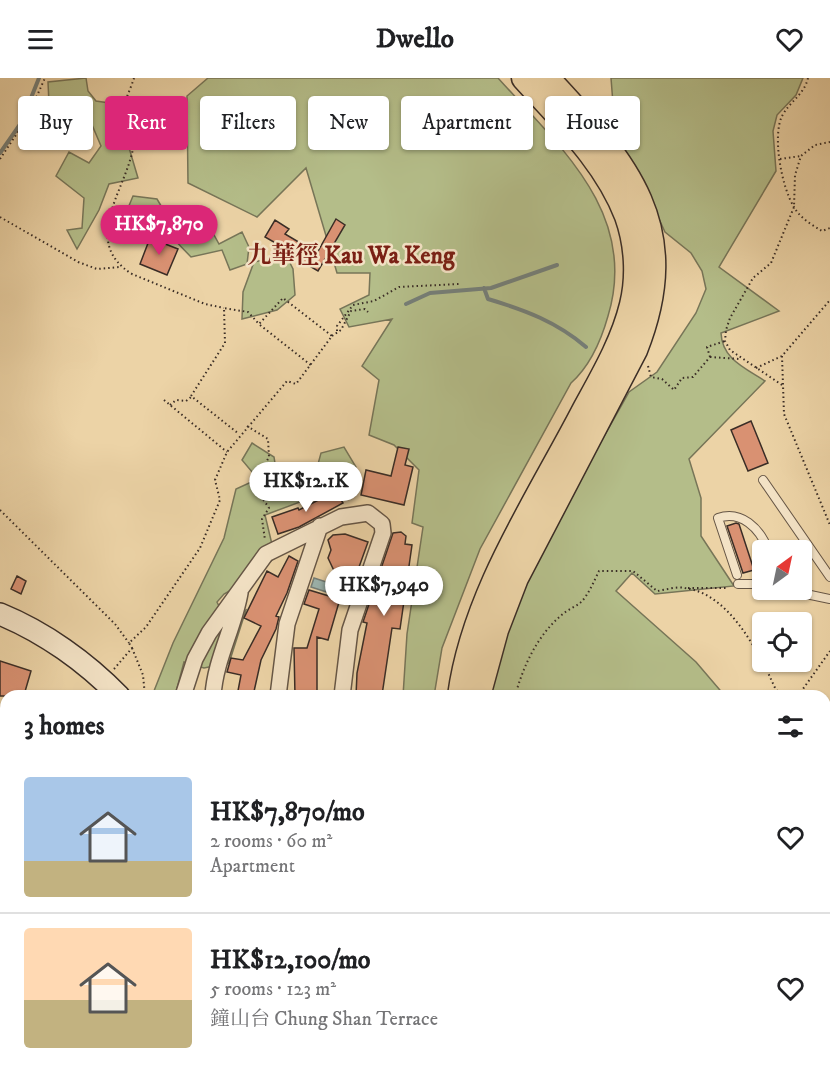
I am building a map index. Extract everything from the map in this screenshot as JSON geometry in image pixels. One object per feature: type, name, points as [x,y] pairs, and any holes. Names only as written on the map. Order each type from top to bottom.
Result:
[{"type":"main road","points":[[461,690],[471,647],[497,578],[618,344],[635,287],[632,236],[617,192],[591,152],[524,78]]},
{"type":"main road","points":[[480,690],[495,630],[508,596],[635,350],[645,326],[654,286],[653,250],[649,229],[633,184],[606,144],[547,78]]},
{"type":"main road","points":[[0,614],[34,629],[73,656],[112,690]]},
{"type":"street","points":[[185,690],[195,659],[209,633],[266,554],[320,526],[358,512],[368,513],[382,524],[380,549],[350,630],[343,690]]},
{"type":"street","points":[[279,690],[287,624],[320,526]]},
{"type":"street","points":[[213,690],[214,674],[236,614],[240,590]]},
{"type":"lane","points":[[764,480],[830,577]]},
{"type":"lane","points":[[752,582],[738,579],[718,518],[730,514],[740,516],[753,527],[761,540]]},
{"type":"lane","points":[[812,595],[830,599]]},
{"type":"path","points":[[0,159],[26,120],[45,78]]},
{"type":"path","points":[[120,267],[107,246],[105,236],[134,148],[134,136],[124,111],[134,78]]},
{"type":"path","points":[[808,78],[800,98],[782,117],[778,131],[780,171],[794,207],[809,223],[822,231],[830,228]]},
{"type":"path","points":[[780,159],[801,156],[815,146],[830,142]]},
{"type":"path","points":[[782,385],[742,360],[730,350],[725,341],[730,318],[753,278],[771,263],[794,207],[795,175],[801,156]]},
{"type":"path","points":[[0,218],[78,262],[97,269],[120,267],[205,304],[248,312],[259,324],[312,366]]},
{"type":"path","points":[[337,331],[337,326],[353,305],[374,301],[399,287],[459,284]]},
{"type":"path","points":[[259,324],[283,298],[332,336]]},
{"type":"path","points":[[756,368],[782,356],[830,300]]},
{"type":"path","points":[[170,405],[177,400],[186,401],[192,396],[225,344],[224,308]]},
{"type":"path","points":[[129,643],[146,627],[200,548],[220,500],[215,480],[226,452],[239,434],[287,381],[296,384],[312,366],[332,336],[340,330],[351,311],[365,309],[368,312]]},
{"type":"path","points":[[710,357],[707,347],[725,341]]},
{"type":"path","points":[[782,356],[784,414],[830,525]]},
{"type":"path","points":[[710,357],[742,360]]},
{"type":"path","points":[[645,372],[649,366],[651,377],[662,379],[674,390],[682,378],[693,377],[710,357]]},
{"type":"path","points":[[192,396],[239,434]]},
{"type":"path","points":[[164,400],[226,452]]},
{"type":"path","points":[[247,426],[268,439],[269,457],[261,472],[271,495],[264,499],[269,505],[262,519],[266,554]]},
{"type":"path","points":[[0,510],[115,624],[132,648],[143,675],[144,690]]},
{"type":"path","points":[[517,690],[527,661],[538,641],[566,610],[581,603],[599,571],[633,572],[657,591],[685,588],[708,597],[727,610],[752,642]]},
{"type":"path","points":[[114,669],[132,648]]},
{"type":"path","points":[[802,690],[830,651]]},
{"type":"path","points":[[767,672],[776,690]]},
{"type":"green space","points":[[86,78],[88,91],[92,96],[49,96],[48,82]]},
{"type":"green space","points":[[208,78],[498,78],[515,96],[401,96],[401,150],[533,150],[533,116],[545,129],[545,150],[562,150],[588,185],[603,214],[613,245],[615,279],[602,335],[589,361],[571,383],[480,549],[442,648],[435,690],[403,690],[407,634],[423,527],[412,523],[419,470],[394,445],[369,435],[379,380],[362,366],[392,319],[349,327],[340,309],[369,295],[370,273],[337,273],[306,168],[257,217],[188,183],[187,96]]},
{"type":"green space","points":[[611,78],[803,78],[796,95],[777,115],[773,131],[776,171],[719,267],[779,311],[721,333],[725,350],[730,356],[765,381],[689,459],[701,498],[701,536],[734,586],[655,594],[632,573],[616,591],[696,662],[720,690],[489,690],[496,658],[510,619],[546,540],[567,501],[629,392],[657,372],[696,313],[706,289],[702,271],[691,253],[665,232],[638,173],[622,150],[640,150],[640,96],[612,96]]},
{"type":"green space","points":[[93,97],[96,101],[105,102],[105,150],[130,150],[138,178],[109,184],[99,210],[77,249],[67,230],[82,228],[84,198],[56,176],[69,152],[89,163],[101,146],[93,127]]},
{"type":"green space","points":[[133,196],[157,199],[173,226],[203,215],[219,244],[242,232],[249,247],[247,264],[230,270],[222,250],[191,257],[167,232],[135,239],[119,230]]},
{"type":"green space","points":[[286,255],[293,269],[295,295],[277,310],[242,319],[243,292],[254,262]]},
{"type":"green space","points":[[252,443],[274,457],[277,476],[312,486],[321,453],[344,447],[356,467],[348,495],[340,487],[265,515],[275,557],[257,575],[224,594],[217,602],[226,620],[246,610],[229,663],[204,668],[184,662],[177,690],[154,690],[173,643],[224,538],[236,489],[258,479],[242,460]]},
{"type":"water","points":[[314,578],[345,588],[342,597],[311,587]]},
{"type":"building","points":[[336,219],[345,225],[318,271],[277,247],[279,245],[265,237],[275,220],[289,229],[285,234],[317,253]]},
{"type":"building","points":[[150,238],[178,249],[167,275],[140,264]]},
{"type":"building","points":[[751,421],[768,463],[748,471],[731,430]]},
{"type":"building","points":[[398,447],[409,449],[405,465],[413,467],[404,505],[361,495],[366,470],[391,476]]},
{"type":"building","points":[[336,491],[343,503],[299,527],[278,534],[272,517],[298,508],[299,510]]},
{"type":"building","points":[[739,524],[752,571],[743,573],[727,526]]},
{"type":"building","points":[[401,532],[406,536],[405,544],[412,545],[400,629],[392,628],[383,690],[356,690],[357,673],[367,623],[363,622],[393,533]]},
{"type":"building","points":[[345,534],[368,542],[354,581],[351,580],[349,586],[344,585],[328,640],[317,637],[317,690],[295,690],[294,648],[307,648],[319,609],[304,604],[309,590],[329,596],[336,575],[328,558],[331,550],[328,540],[333,535]]},
{"type":"building","points":[[289,556],[298,561],[276,616],[279,617],[276,629],[261,660],[254,690],[238,690],[241,675],[227,672],[231,658],[243,660],[261,626],[244,618],[267,571],[278,577]]},
{"type":"building","points":[[17,576],[26,581],[21,594],[11,589]]},
{"type":"building","points":[[0,661],[31,671],[25,690],[0,690]]},
{"type":"waterway","points":[[0,153],[21,123],[39,78]]},
{"type":"waterway","points":[[406,304],[430,293],[491,288],[557,265]]},
{"type":"waterway","points":[[484,288],[488,299],[540,318],[564,330],[586,347]]},
{"type":"district","name":"九華徑 Kau Wa Keng","points":[[351,256]]}]
